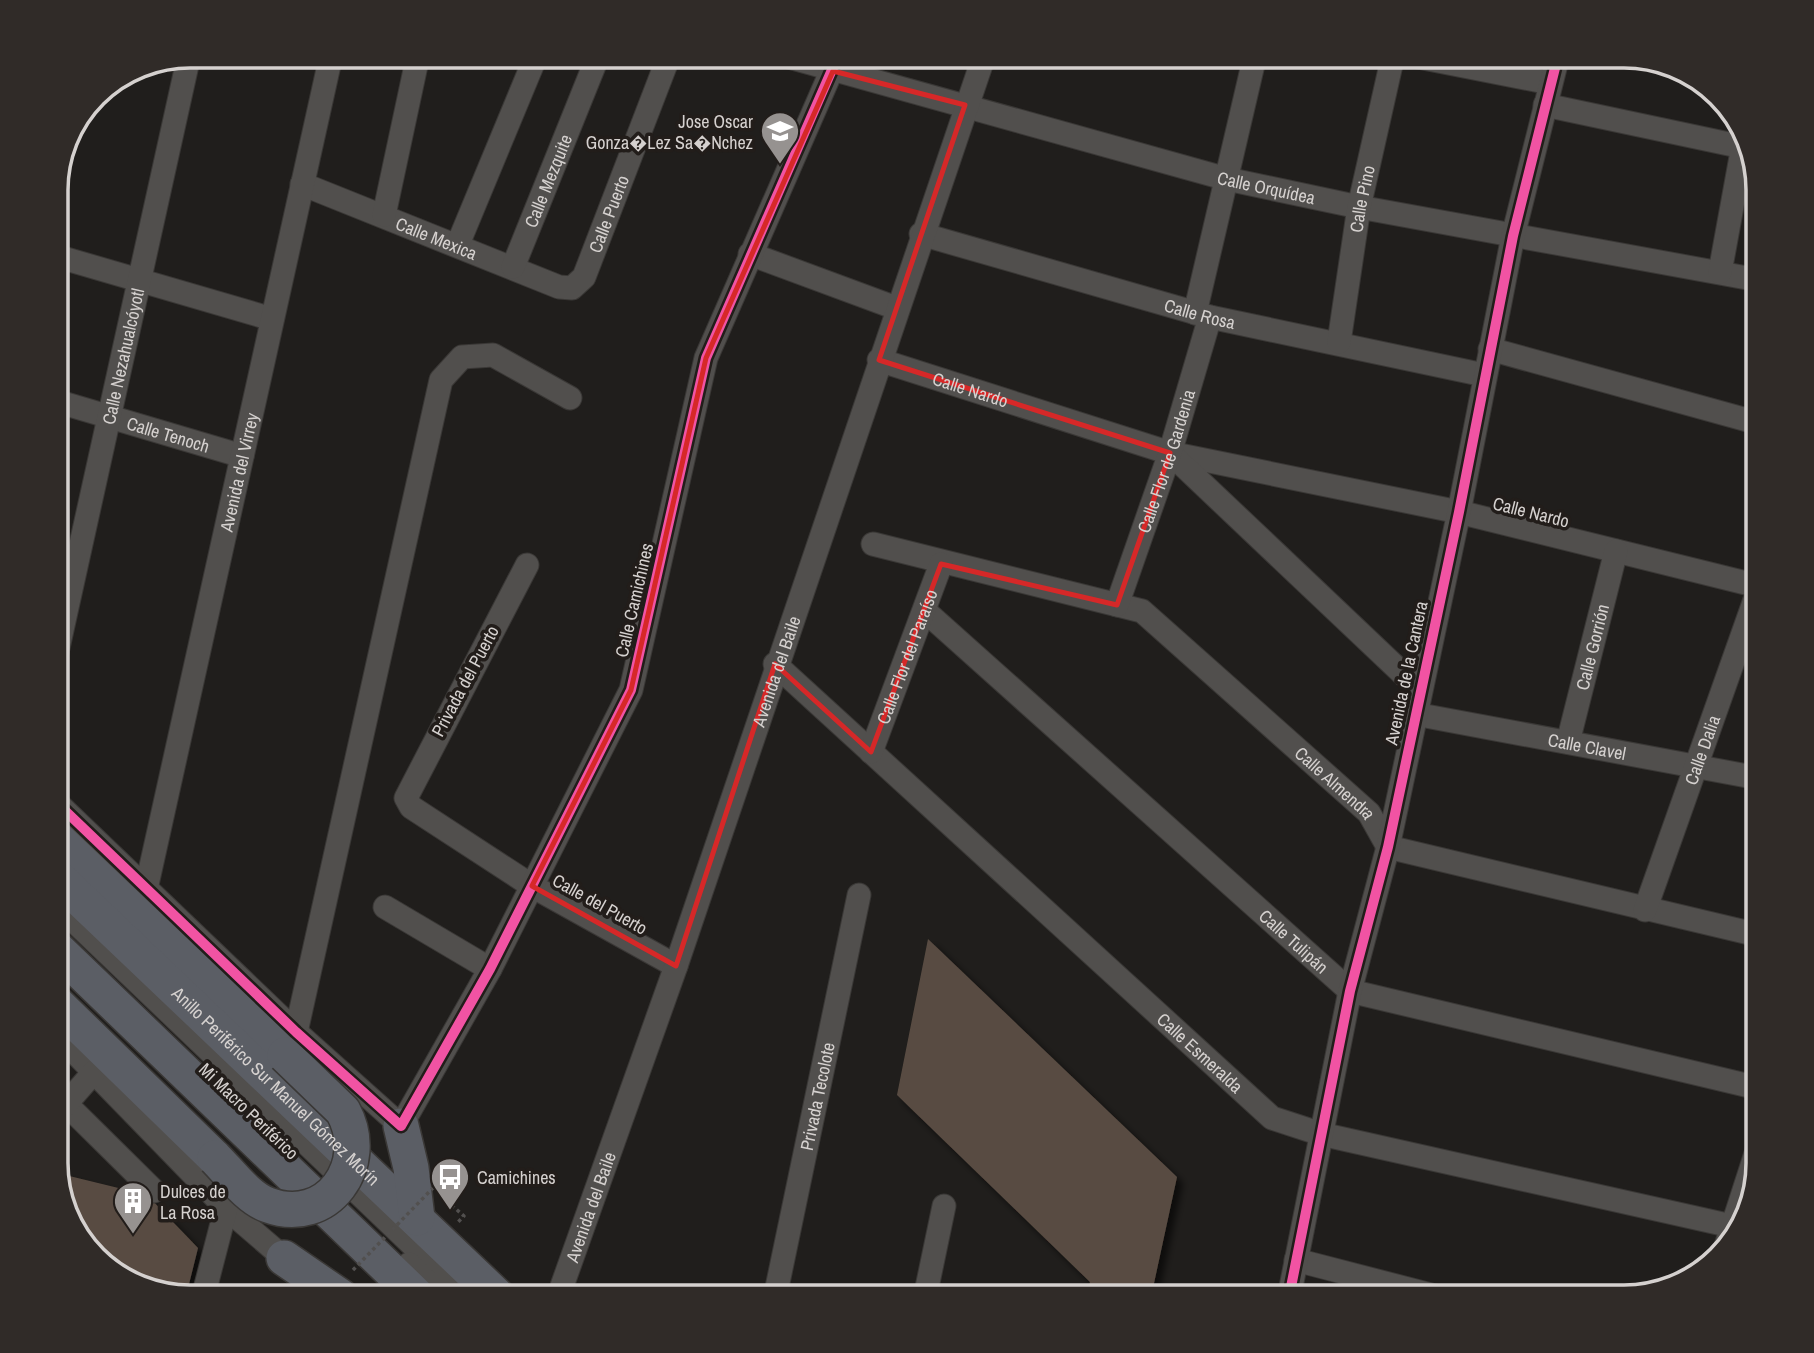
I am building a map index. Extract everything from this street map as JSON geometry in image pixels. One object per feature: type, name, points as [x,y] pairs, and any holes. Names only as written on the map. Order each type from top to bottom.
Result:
[{"type":"highway","points":[[69,849],[290,1044],[349,1121],[354,1152],[343,1182],[319,1202],[299,1209],[277,1208],[257,1200],[69,1016]]},
{"type":"highway","name":"Anillo Periférico Sur Manuel Gómez Morín","points":[[69,888],[425,1203],[489,1285]]},
{"type":"highway","points":[[69,960],[406,1285]]},
{"type":"highway","points":[[401,1126],[411,1168],[425,1203]]},
{"type":"highway","points":[[284,1258],[347,1283]]},
{"type":"street","name":"Calle Nezahualcóyotl","points":[[69,596],[186,68]]},
{"type":"street","name":"Avenida del Virrey","points":[[146,889],[328,68]]},
{"type":"street","points":[[384,215],[415,68]]},
{"type":"street","points":[[458,244],[531,68]]},
{"type":"street","name":"Calle Mezquite","points":[[513,267],[593,68]]},
{"type":"street","name":"Calle Puerto","points":[[572,288],[584,277],[664,68]]},
{"type":"street","name":"Calle Camichines","points":[[401,1126],[490,968],[631,690],[706,358],[833,68]]},
{"type":"street","name":"Calle Orquídea","points":[[850,68],[965,105],[1227,179],[1359,207],[1746,277]]},
{"type":"street","name":"Avenida del Baile","points":[[562,1285],[676,966],[775,664],[979,68]]},
{"type":"street","name":"Calle Flor de Gardenia","points":[[1117,605],[1170,453],[1203,315],[1227,179],[1252,68]]},
{"type":"street","name":"Calle Pino","points":[[1339,342],[1359,207],[1390,68]]},
{"type":"street","points":[[1455,68],[1547,94],[1734,139]]},
{"type":"street","name":"Avenida de la Cantera","points":[[1291,1285],[1350,991],[1388,847],[1459,512],[1513,236],[1555,68]]},
{"type":"street","points":[[1720,272],[1741,158]]},
{"type":"street","name":"Calle Mexica","points":[[302,184],[458,244],[559,287],[572,288]]},
{"type":"street","name":"Calle Rosa","points":[[921,234],[1203,315],[1484,375]]},
{"type":"street","points":[[750,254],[896,308]]},
{"type":"street","points":[[69,260],[272,319]]},
{"type":"street","points":[[1490,349],[1746,420]]},
{"type":"street","points":[[290,1044],[440,380],[462,357],[493,355],[570,398]]},
{"type":"street","name":"Calle Nardo","points":[[879,360],[1170,453],[1459,512],[1746,586]]},
{"type":"street","name":"Calle Tenoch","points":[[69,405],[242,456]]},
{"type":"street","points":[[1170,453],[1420,690]]},
{"type":"street","name":"Calle Almendra","points":[[873,544],[941,564],[1142,611],[1359,804],[1374,819],[1388,847]]},
{"type":"street","name":"Calle Gorrión","points":[[1568,742],[1616,551]]},
{"type":"street","name":"Calle Flor del Paraíso","points":[[872,752],[941,564]]},
{"type":"street","name":"Privada del Puerto","points":[[406,798],[409,787],[527,565]]},
{"type":"street","name":"Calle Tulipán","points":[[925,611],[1350,991],[1746,1085]]},
{"type":"street","name":"Calle Dalia","points":[[1645,910],[1746,623]]},
{"type":"street","name":"Calle Esmeralda","points":[[775,664],[1261,1111],[1272,1118],[1321,1134],[1729,1225]]},
{"type":"street","name":"Calle Clavel","points":[[1415,714],[1746,776]]},
{"type":"street","name":"Calle del Puerto","points":[[406,798],[411,807],[532,887],[676,966]]},
{"type":"street","points":[[69,815],[146,889],[290,1044],[401,1126]]},
{"type":"street","points":[[1388,847],[1645,910],[1746,931]]},
{"type":"street","name":"Privada Tecolote","points":[[778,1285],[859,895]]},
{"type":"street","points":[[385,907],[490,968]]},
{"type":"street","name":"Mi Macro Periférico","points":[[69,916],[454,1285]]},
{"type":"street","name":"Mi Macro Periférico","points":[[69,937],[431,1285]]},
{"type":"street","points":[[69,1047],[226,1208],[284,1258]]},
{"type":"street","points":[[69,1100],[94,1072]]},
{"type":"street","points":[[69,1116],[154,1191]]},
{"type":"street","points":[[928,1285],[944,1206]]},
{"type":"street","points":[[206,1285],[226,1208]]},
{"type":"street","points":[[1296,1260],[1393,1285]]},
{"type":"path","points":[[347,1283],[425,1203]]},
{"type":"highlighted area","points":[[833,71],[965,105],[879,360],[1170,453],[1117,605],[941,564],[871,752],[775,664],[676,966],[532,886],[631,690],[706,358]]},
{"type":"building","points":[[928,939],[1177,1177],[1154,1285],[1089,1285],[1090,1282],[897,1095]]},
{"type":"building","name":"Dulces de La Rosa","points":[[70,1176],[147,1195],[198,1248],[189,1285],[151,1278],[129,1268],[98,1243],[85,1224],[72,1195]]},
{"type":"cycle path","points":[[69,814],[296,1032],[401,1126],[490,969],[631,690],[706,358],[833,68]]},
{"type":"cycle path","points":[[1291,1285],[1350,991],[1388,847],[1459,512],[1513,236],[1555,68]]},
{"type":"place","name":"Jose Oscar Gonza�Lez Sa�Nchez","points":[[780,165]]},
{"type":"place","name":"Camichines","points":[[450,1211]]},
{"type":"place","name":"Dulces de La Rosa","points":[[133,1235]]}]
